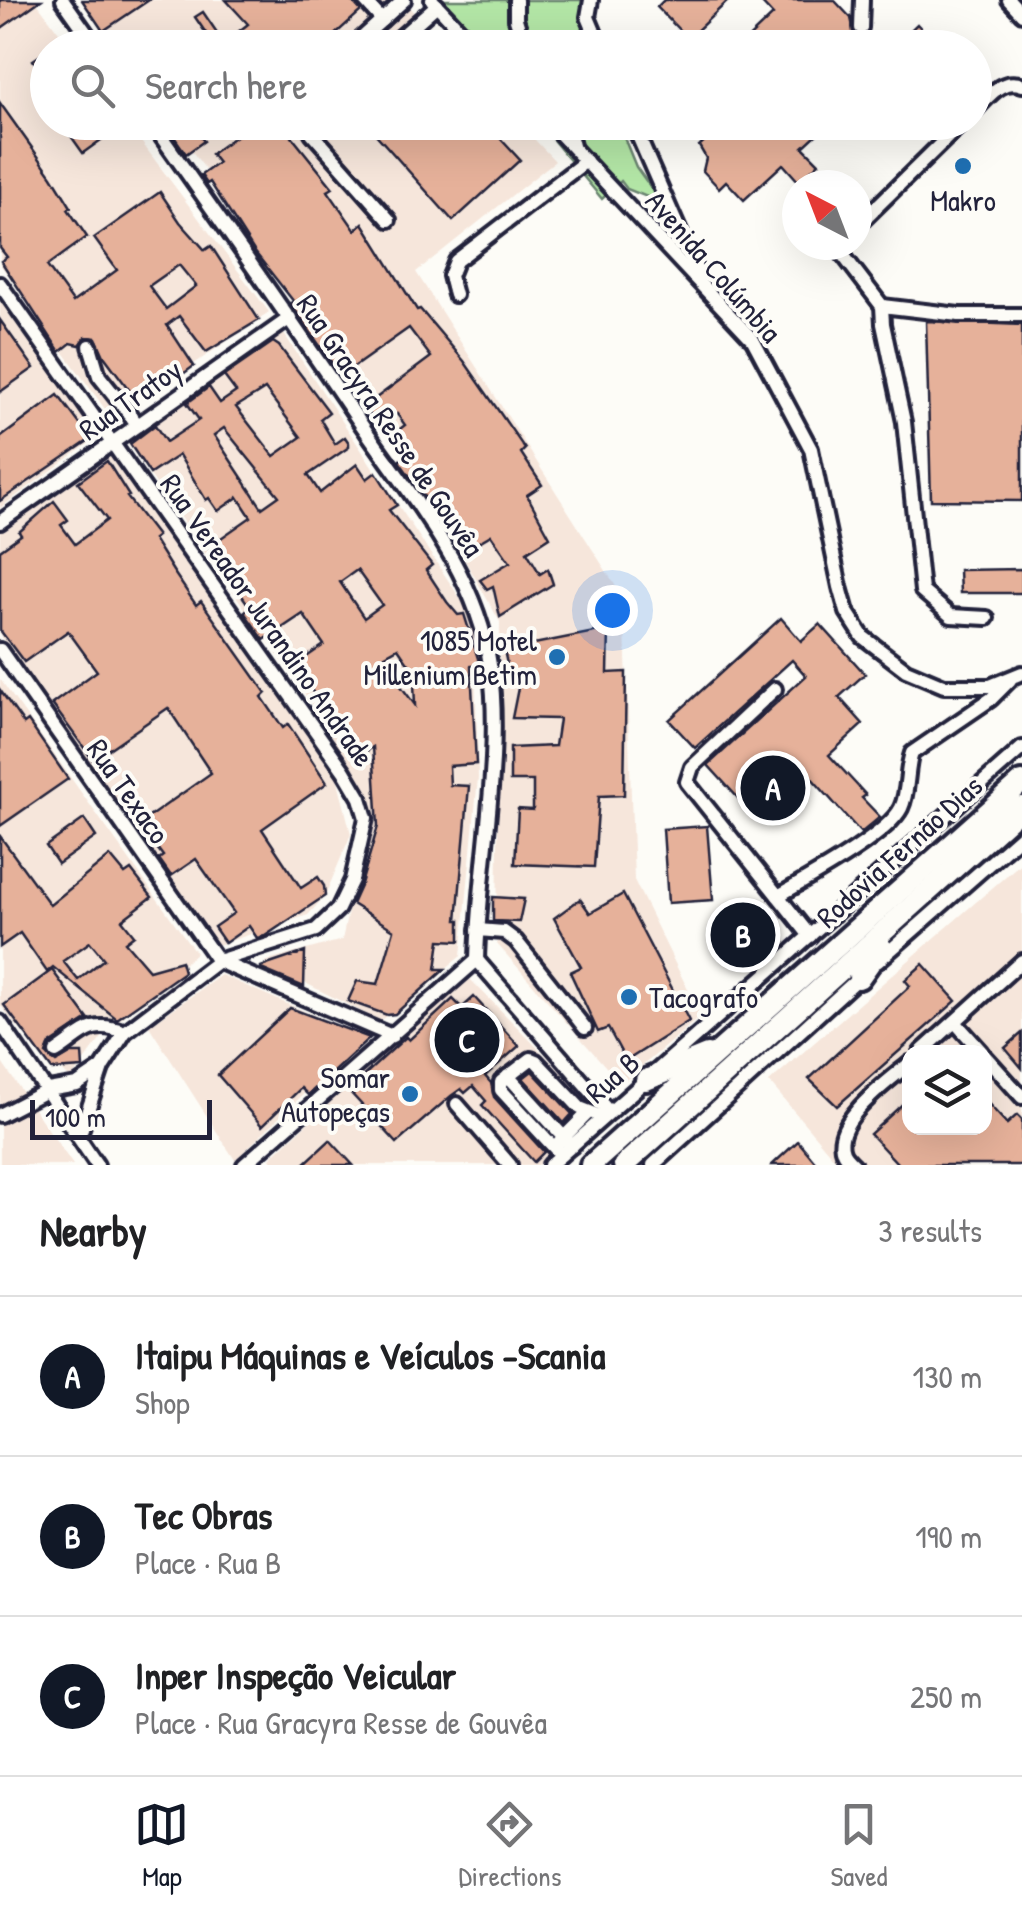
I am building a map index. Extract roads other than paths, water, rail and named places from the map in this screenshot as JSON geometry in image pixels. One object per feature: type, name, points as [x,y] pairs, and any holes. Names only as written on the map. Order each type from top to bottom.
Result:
[{"type":"highway","name":"Rodovia Fernão Dias","points":[[592,1165],[1022,782]]},
{"type":"highway","name":"Rodovia Fernão Dias","points":[[624,1165],[1022,807]]},
{"type":"highway","points":[[859,978],[870,959],[935,891],[942,878]]},
{"type":"highway","points":[[646,1080],[722,1048]]},
{"type":"street","points":[[63,0],[84,30]]},
{"type":"street","points":[[364,0],[382,20]]},
{"type":"street","points":[[371,30],[404,0]]},
{"type":"street","points":[[516,0],[519,30]]},
{"type":"street","points":[[591,0],[588,17],[593,30]]},
{"type":"street","points":[[860,28],[862,0]]},
{"type":"street","points":[[1009,0],[1022,14]]},
{"type":"street","points":[[406,30],[434,2],[460,30]]},
{"type":"street","points":[[992,94],[1001,85],[1022,85]]},
{"type":"street","name":"Rua Gracyra Resse de Gouvêa","points":[[163,140],[443,543],[467,584],[481,620],[494,714],[477,960]]},
{"type":"street","points":[[318,140],[389,220]]},
{"type":"street","name":"Avenida Colúmbia","points":[[566,140],[752,340],[811,449],[840,587],[847,612],[863,637],[906,670],[944,686],[990,686],[1018,675]]},
{"type":"street","points":[[572,140],[574,148]]},
{"type":"street","points":[[640,140],[703,284]]},
{"type":"street","points":[[872,211],[945,140]]},
{"type":"street","points":[[455,295],[450,276],[456,260],[586,161]]},
{"type":"street","points":[[847,260],[882,306],[904,422],[922,591],[951,616],[987,618]]},
{"type":"street","name":"Rua Vereador Jurandino Andrade","points":[[0,284],[344,771],[360,798],[366,818],[352,880],[338,908],[316,930],[218,961],[125,1032],[102,1068],[79,1137]]},
{"type":"street","points":[[882,306],[960,315],[1022,315]]},
{"type":"street","name":"Rua Tratoy","points":[[0,522],[290,318]]},
{"type":"street","points":[[90,346],[99,376],[138,425]]},
{"type":"street","name":"Rua Texaco","points":[[0,650],[218,961]]},
{"type":"street","points":[[778,896],[857,849],[898,814],[912,753],[991,699],[1018,675]]},
{"type":"street","points":[[775,689],[692,767],[687,782],[810,936]]},
{"type":"street","name":"Rua B","points":[[560,1150],[646,1080],[1022,748]]},
{"type":"street","points":[[653,1165],[1022,835]]},
{"type":"street","points":[[478,930],[504,932],[516,941],[585,1028]]},
{"type":"street","points":[[244,1165],[477,960],[558,1050],[601,1114]]},
{"type":"street","points":[[218,961],[392,1036]]},
{"type":"street","points":[[929,1045],[1022,961]]},
{"type":"street","points":[[0,1022],[97,1165]]},
{"type":"street","points":[[955,1022],[975,1045]]},
{"type":"street","points":[[56,1052],[87,1028],[109,1026],[125,1032]]},
{"type":"street","points":[[540,1065],[558,1050]]},
{"type":"street","points":[[560,1150],[499,1087],[508,1076],[531,1059],[580,1108],[601,1114]]},
{"type":"street","points":[[992,1064],[1022,1097]]},
{"type":"street","points":[[0,1116],[48,1090],[77,1085],[102,1068]]},
{"type":"street","points":[[854,1165],[843,1152],[842,1136],[851,1115],[902,1070]]},
{"type":"street","points":[[561,1088],[577,1074]]},
{"type":"street","points":[[457,1104],[510,1165]]},
{"type":"place","name":"Makro","points":[[963,166]]},
{"type":"place","name":"1085 Motel Millenium Betim","points":[[557,657]]},
{"type":"place","name":"Itaipu Máquinas e Veículos -Scania","points":[[773,788]]},
{"type":"place","name":"Tec Obras","points":[[743,935]]},
{"type":"place","name":"Tacografo","points":[[629,997]]},
{"type":"place","name":"Inper Inspeção Veicular","points":[[467,1040]]},
{"type":"place","name":"Somar Autopeças","points":[[410,1094]]}]
